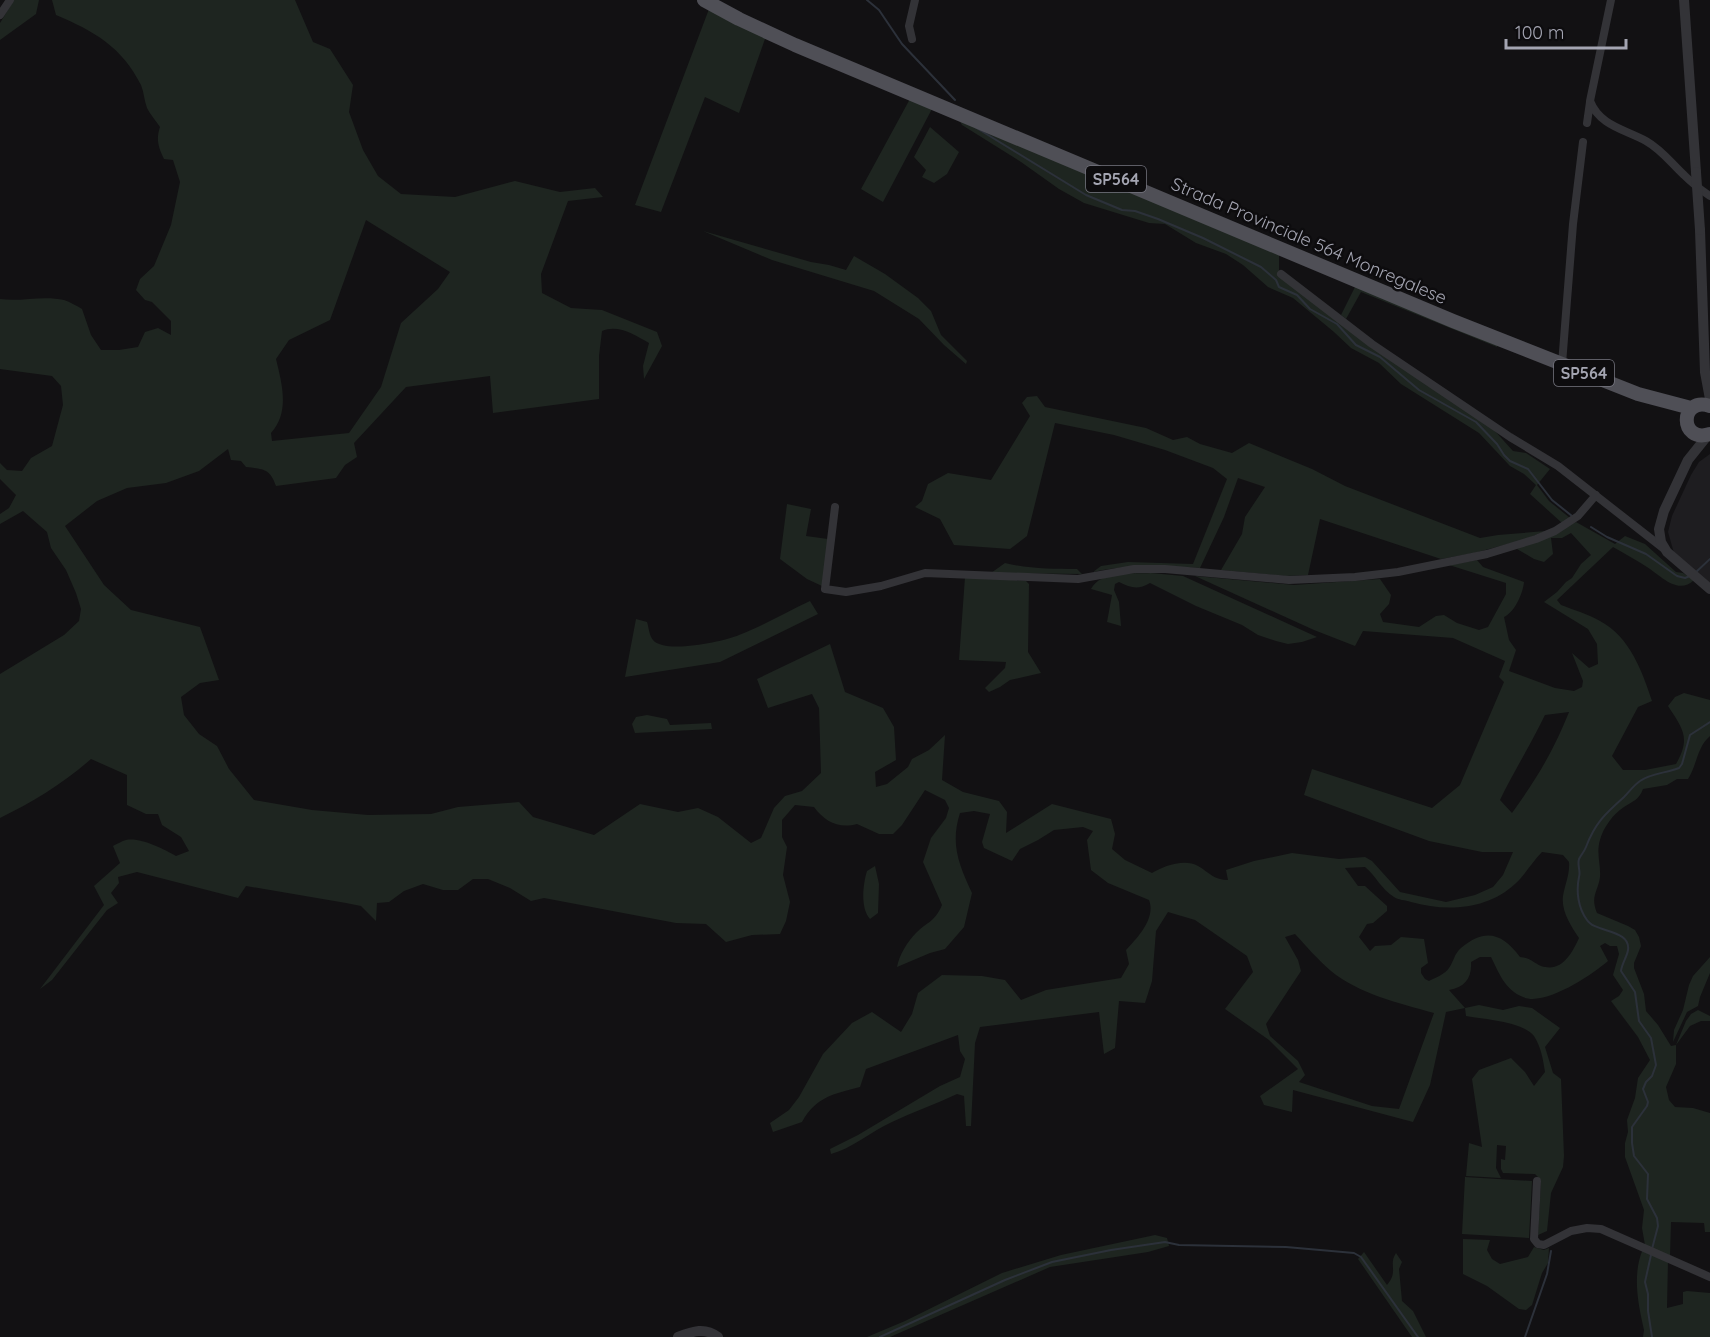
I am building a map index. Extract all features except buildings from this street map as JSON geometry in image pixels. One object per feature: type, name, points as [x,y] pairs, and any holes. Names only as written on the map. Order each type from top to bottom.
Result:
[{"type":"main road","name":"Strada Provinciale 564 Monregalese","points":[[704,0],[795,45],[1453,321],[1638,394],[1670,411],[1699,436],[1709,435]]},
{"type":"main road","name":"Strada Provinciale 564 Monregalese","points":[[1638,394],[1702,404]]},
{"type":"main road","points":[[1689,428],[1687,416],[1702,404]]},
{"type":"street","points":[[0,15],[10,0]]},
{"type":"street","points":[[912,39],[909,26],[915,0]]},
{"type":"street","points":[[1587,123],[1611,0]]},
{"type":"street","points":[[1684,0],[1700,230],[1705,372],[1702,404]]},
{"type":"street","points":[[1590,102],[1604,122],[1646,141],[1663,153],[1684,175],[1709,195]]},
{"type":"street","points":[[1562,364],[1573,224],[1583,142]]},
{"type":"street","points":[[1281,274],[1372,344],[1510,437],[1558,466],[1710,589]]},
{"type":"street","points":[[1688,460],[1689,428]]},
{"type":"street","points":[[1667,552],[1661,542],[1659,526],[1688,460],[1709,435]]},
{"type":"street","points":[[835,507],[825,589],[846,592],[881,586],[925,573],[1078,579],[1108,572],[1144,569],[1289,580],[1355,577],[1398,572],[1487,554],[1536,539],[1572,521],[1596,495]]},
{"type":"street","points":[[1538,1181],[1534,1239],[1538,1244],[1544,1245],[1571,1231],[1594,1228],[1643,1246],[1710,1277]]},
{"type":"street","points":[[678,1337],[703,1330],[718,1337]]},
{"type":"shaded area","points":[[14,0],[39,0],[36,14],[0,40],[0,23]]},
{"type":"shaded area","points":[[52,0],[295,0],[313,42],[330,49],[353,85],[349,112],[363,150],[378,176],[401,194],[455,197],[515,181],[560,192],[595,188],[603,197],[568,201],[541,274],[542,293],[571,308],[602,310],[657,332],[662,346],[644,379],[643,366],[649,343],[620,330],[602,331],[599,356],[599,399],[493,413],[490,376],[406,387],[354,443],[357,457],[345,465],[336,478],[276,486],[265,470],[246,467],[241,461],[231,460],[228,449],[199,471],[166,483],[127,488],[97,501],[65,526],[104,585],[131,610],[200,627],[219,680],[200,683],[181,697],[184,715],[199,734],[217,746],[229,769],[254,800],[312,810],[368,815],[431,814],[458,807],[519,802],[533,817],[594,835],[640,804],[678,812],[698,808],[718,817],[751,843],[761,838],[774,808],[785,796],[802,791],[821,773],[819,708],[812,694],[768,708],[757,679],[830,644],[845,692],[883,708],[894,727],[896,760],[875,772],[876,787],[887,784],[908,767],[912,759],[929,750],[945,735],[942,780],[963,792],[999,801],[1007,812],[1006,833],[1052,804],[1111,819],[1115,834],[1112,849],[1125,860],[1152,873],[1168,866],[1187,863],[1198,866],[1223,880],[1228,880],[1226,870],[1292,853],[1339,859],[1365,857],[1372,861],[1400,892],[1446,902],[1475,895],[1493,887],[1503,875],[1513,852],[1482,852],[1429,841],[1304,795],[1312,769],[1432,808],[1460,785],[1504,682],[1499,677],[1505,661],[1453,638],[1363,631],[1355,646],[1195,576],[1294,585],[1380,579],[1391,595],[1389,604],[1380,614],[1383,622],[1419,627],[1436,616],[1444,615],[1457,623],[1479,630],[1488,627],[1506,594],[1506,583],[1449,565],[1477,560],[1483,567],[1524,582],[1518,602],[1504,617],[1509,640],[1516,650],[1509,671],[1555,688],[1574,691],[1582,687],[1583,681],[1572,653],[1589,668],[1598,664],[1597,644],[1588,629],[1544,602],[1572,578],[1581,564],[1591,555],[1571,533],[1562,538],[1551,538],[1553,554],[1544,562],[1517,549],[1576,522],[1615,544],[1625,536],[1645,544],[1676,572],[1683,573],[1694,580],[1682,586],[1676,585],[1613,547],[1557,600],[1561,605],[1600,621],[1619,636],[1634,656],[1644,678],[1652,701],[1638,707],[1612,756],[1623,770],[1645,770],[1676,764],[1681,755],[1684,740],[1678,721],[1668,706],[1675,697],[1684,693],[1710,700],[1710,736],[1702,745],[1688,779],[1677,779],[1667,785],[1643,789],[1638,798],[1612,817],[1606,826],[1599,845],[1600,877],[1594,902],[1597,913],[1635,930],[1639,937],[1641,946],[1634,968],[1644,994],[1646,1011],[1671,1046],[1676,1045],[1676,1064],[1666,1087],[1669,1100],[1675,1107],[1693,1108],[1710,1113],[1710,1232],[1705,1232],[1704,1223],[1671,1222],[1670,1256],[1645,1245],[1642,1228],[1644,1210],[1625,1157],[1625,1143],[1628,1132],[1627,1120],[1635,1098],[1638,1078],[1650,1060],[1638,1037],[1611,1001],[1623,990],[1613,975],[1619,954],[1617,946],[1605,943],[1600,946],[1608,961],[1580,981],[1543,998],[1532,999],[1517,994],[1503,980],[1491,957],[1480,957],[1471,962],[1469,977],[1466,981],[1459,987],[1449,990],[1465,1008],[1446,1012],[1430,1085],[1413,1122],[1293,1090],[1292,1112],[1264,1105],[1260,1096],[1298,1069],[1269,1040],[1225,1009],[1253,972],[1247,956],[1195,920],[1168,912],[1156,931],[1152,981],[1145,1003],[1119,1001],[1115,1048],[1104,1054],[1099,1012],[980,1027],[975,1043],[971,1126],[966,1126],[964,1096],[957,1094],[892,1122],[839,1152],[831,1154],[830,1149],[940,1086],[960,1077],[965,1059],[960,1051],[958,1035],[866,1069],[860,1087],[826,1098],[813,1107],[802,1122],[773,1132],[770,1123],[789,1110],[799,1097],[823,1054],[852,1023],[872,1012],[901,1032],[912,1014],[918,993],[942,975],[982,976],[1005,980],[1021,1000],[1046,990],[1121,978],[1129,964],[1126,950],[1148,920],[1151,907],[1149,900],[1108,883],[1091,870],[1087,840],[1093,831],[1083,827],[1054,830],[1020,849],[1012,861],[984,848],[982,842],[990,814],[974,811],[960,813],[956,835],[957,854],[972,893],[964,927],[945,949],[897,967],[910,940],[933,919],[942,905],[923,862],[931,838],[946,818],[949,808],[945,800],[925,790],[902,825],[893,834],[879,834],[857,824],[838,825],[823,817],[814,807],[795,805],[782,820],[782,837],[787,847],[783,875],[790,902],[786,921],[780,934],[752,935],[726,942],[706,924],[676,923],[544,898],[531,901],[510,888],[488,879],[473,879],[458,890],[443,890],[423,884],[404,891],[389,902],[377,903],[376,921],[361,906],[246,886],[238,898],[137,872],[118,877],[119,883],[111,893],[118,903],[107,910],[52,980],[40,989],[104,905],[94,886],[120,863],[113,846],[124,840],[138,840],[176,856],[189,851],[181,837],[162,825],[158,814],[146,814],[127,805],[127,775],[91,759],[48,792],[0,818],[0,674],[64,635],[79,621],[81,609],[66,570],[51,548],[47,532],[23,511],[0,524],[0,514],[9,508],[16,495],[0,479],[0,463],[7,470],[22,471],[31,458],[52,446],[63,405],[61,386],[52,376],[0,369],[0,299],[56,299],[73,304],[82,309],[91,335],[101,350],[138,347],[145,332],[158,328],[171,335],[171,321],[136,290],[140,279],[154,266],[171,225],[180,182],[173,160],[164,159],[160,151],[158,135],[160,127],[147,108],[141,85],[125,60],[95,34],[56,15]],"holes":[[[366,220],[450,272],[438,289],[401,323],[381,387],[349,433],[272,441],[271,433],[277,425],[283,407],[276,359],[289,340],[330,320]],[[1569,712],[1544,764],[1512,813],[1500,800],[1545,715]],[[1542,852],[1563,855],[1569,862],[1563,902],[1567,918],[1579,938],[1565,960],[1555,967],[1541,966],[1520,957],[1500,938],[1485,936],[1461,948],[1447,970],[1429,981],[1421,973],[1421,968],[1428,963],[1424,939],[1401,937],[1391,945],[1375,946],[1370,951],[1359,937],[1367,924],[1373,923],[1387,911],[1387,906],[1365,886],[1358,886],[1345,868],[1365,867],[1389,894],[1398,899],[1452,908],[1479,904],[1492,899],[1504,893],[1519,880]],[[1295,934],[1331,971],[1354,986],[1380,997],[1434,1013],[1399,1109],[1372,1106],[1299,1082],[1305,1075],[1298,1061],[1270,1036],[1266,1024],[1301,971],[1298,960],[1285,937]]]},
{"type":"shaded area","points":[[709,9],[766,36],[739,113],[705,97],[661,212],[635,205]]},
{"type":"shaded area","points":[[911,97],[933,107],[883,202],[861,189]]},
{"type":"shaded area","points":[[958,118],[1279,253],[1279,275],[1494,430],[1513,451],[1526,453],[1550,469],[1537,485],[1549,501],[1570,518],[1562,523],[1530,494],[1536,485],[1524,474],[1510,466],[1479,433],[1401,384],[1379,363],[1351,348],[1293,298],[1268,287],[1243,265],[1226,254],[1196,243],[1165,224],[1149,223],[1084,203],[962,125]]},
{"type":"shaded area","points":[[930,127],[959,152],[947,174],[934,183],[922,177],[926,170],[914,157]]},
{"type":"shaded area","points":[[703,231],[846,270],[854,256],[885,274],[918,298],[931,311],[941,335],[967,361],[966,364],[919,319],[874,291],[772,260]]},
{"type":"shaded area","points":[[1356,285],[1498,344],[1497,347],[1361,292],[1346,319],[1341,315]]},
{"type":"shaded area","points":[[1037,396],[1045,407],[1146,428],[1173,440],[1187,437],[1200,444],[1232,453],[1249,443],[1312,469],[1345,486],[1480,538],[1546,531],[1523,540],[1441,559],[1320,519],[1308,575],[1286,576],[1221,570],[1242,534],[1245,517],[1265,487],[1238,478],[1224,517],[1200,568],[1159,566],[1106,569],[1093,572],[1101,566],[1128,562],[1193,564],[1227,479],[1213,468],[1165,450],[1114,435],[1055,423],[1027,536],[1010,549],[954,545],[940,519],[915,507],[922,501],[928,484],[948,473],[991,480],[1030,416],[1022,403],[1027,397]]},
{"type":"shaded area","points":[[1710,454],[1710,585],[1674,553],[1668,532],[1672,516],[1691,475],[1699,462]]},
{"type":"shaded area","points":[[787,504],[811,509],[806,536],[828,539],[822,586],[807,579],[780,559]]},
{"type":"shaded area","points":[[1005,563],[1032,568],[1077,569],[1082,574],[991,573]]},
{"type":"shaded area","points":[[1151,573],[1183,576],[1317,637],[1288,644],[1276,641],[1258,635],[1242,625],[1196,606],[1150,583],[1138,587],[1119,582],[1115,584],[1114,590],[1119,602],[1121,626],[1107,622],[1112,595],[1091,589],[1096,583],[1118,574]]},
{"type":"shaded area","points":[[965,577],[1026,581],[1029,584],[1028,652],[1041,673],[1010,680],[989,692],[985,688],[1005,668],[1006,662],[959,660]]},
{"type":"shaded area","points":[[810,601],[818,614],[720,662],[625,677],[636,619],[647,622],[653,640],[659,644],[694,645],[739,635]]},
{"type":"shaded area","points":[[647,715],[667,719],[670,725],[711,723],[712,729],[635,733],[632,724],[636,717]]},
{"type":"shaded area","points":[[875,866],[879,884],[878,913],[870,919],[865,909],[864,889],[867,871]]},
{"type":"shaded area","points":[[1710,957],[1710,973],[1698,1006],[1687,1012],[1673,1042],[1674,1030],[1683,1010],[1689,985],[1693,976]]},
{"type":"shaded area","points":[[1479,1005],[1503,1010],[1519,1006],[1532,1008],[1560,1028],[1545,1047],[1553,1073],[1561,1079],[1563,1167],[1551,1193],[1547,1231],[1538,1235],[1541,1180],[1535,1174],[1503,1173],[1501,1159],[1505,1160],[1506,1146],[1497,1145],[1496,1168],[1501,1178],[1466,1176],[1469,1143],[1482,1147],[1472,1079],[1479,1070],[1511,1058],[1525,1072],[1534,1086],[1545,1072],[1540,1049],[1534,1036],[1522,1027],[1466,1016],[1465,1008]]},
{"type":"shaded area","points":[[1698,1010],[1710,1016],[1710,1021],[1701,1021],[1690,1026],[1676,1045],[1691,1014]]},
{"type":"shaded area","points":[[1465,1177],[1532,1181],[1529,1238],[1462,1234]]},
{"type":"shaded area","points":[[1155,1235],[1167,1238],[1169,1246],[1148,1252],[1050,1267],[890,1337],[867,1337],[905,1321],[1002,1273],[1061,1255]]},
{"type":"shaded area","points":[[1463,1239],[1490,1240],[1487,1250],[1492,1259],[1500,1264],[1528,1257],[1534,1247],[1544,1250],[1549,1248],[1548,1263],[1542,1273],[1532,1305],[1526,1310],[1519,1309],[1487,1286],[1463,1274]]},
{"type":"shaded area","points":[[1643,1249],[1668,1260],[1667,1308],[1683,1304],[1683,1292],[1710,1293],[1710,1337],[1643,1337],[1637,1279]]},
{"type":"shaded area","points":[[1364,1252],[1387,1285],[1391,1280],[1396,1253],[1402,1262],[1399,1269],[1402,1301],[1413,1311],[1426,1337],[1412,1337],[1358,1259]]},
{"type":"waterway","points":[[867,0],[879,10],[902,44],[955,100]]},
{"type":"waterway","points":[[975,127],[1086,195],[1122,210],[1135,211],[1158,219],[1261,267],[1276,280],[1279,287],[1297,295],[1310,309],[1337,324],[1356,345],[1380,357],[1419,390],[1476,422],[1510,461],[1528,469],[1552,500],[1572,516]]},
{"type":"waterway","points":[[1591,527],[1607,537],[1646,554],[1677,576],[1685,578],[1690,576]]},
{"type":"waterway","points":[[1695,573],[1710,559]]},
{"type":"waterway","points":[[1652,1249],[1658,1226],[1657,1218],[1647,1199],[1648,1174],[1634,1156],[1632,1143],[1632,1127],[1648,1102],[1643,1089],[1656,1065],[1651,1038],[1639,1021],[1635,992],[1621,971],[1628,950],[1627,943],[1624,938],[1591,924],[1582,910],[1578,894],[1579,859],[1593,831],[1606,814],[1640,781],[1649,776],[1679,768],[1690,735],[1710,722]]},
{"type":"waterway","points":[[880,1337],[1005,1280],[1052,1262],[1165,1242],[1179,1245],[1286,1247],[1354,1253],[1361,1257],[1418,1337]]},
{"type":"waterway","points":[[1525,1337],[1547,1274],[1551,1251]]},
{"type":"waterway","points":[[1651,1255],[1645,1282],[1652,1337]]}]
